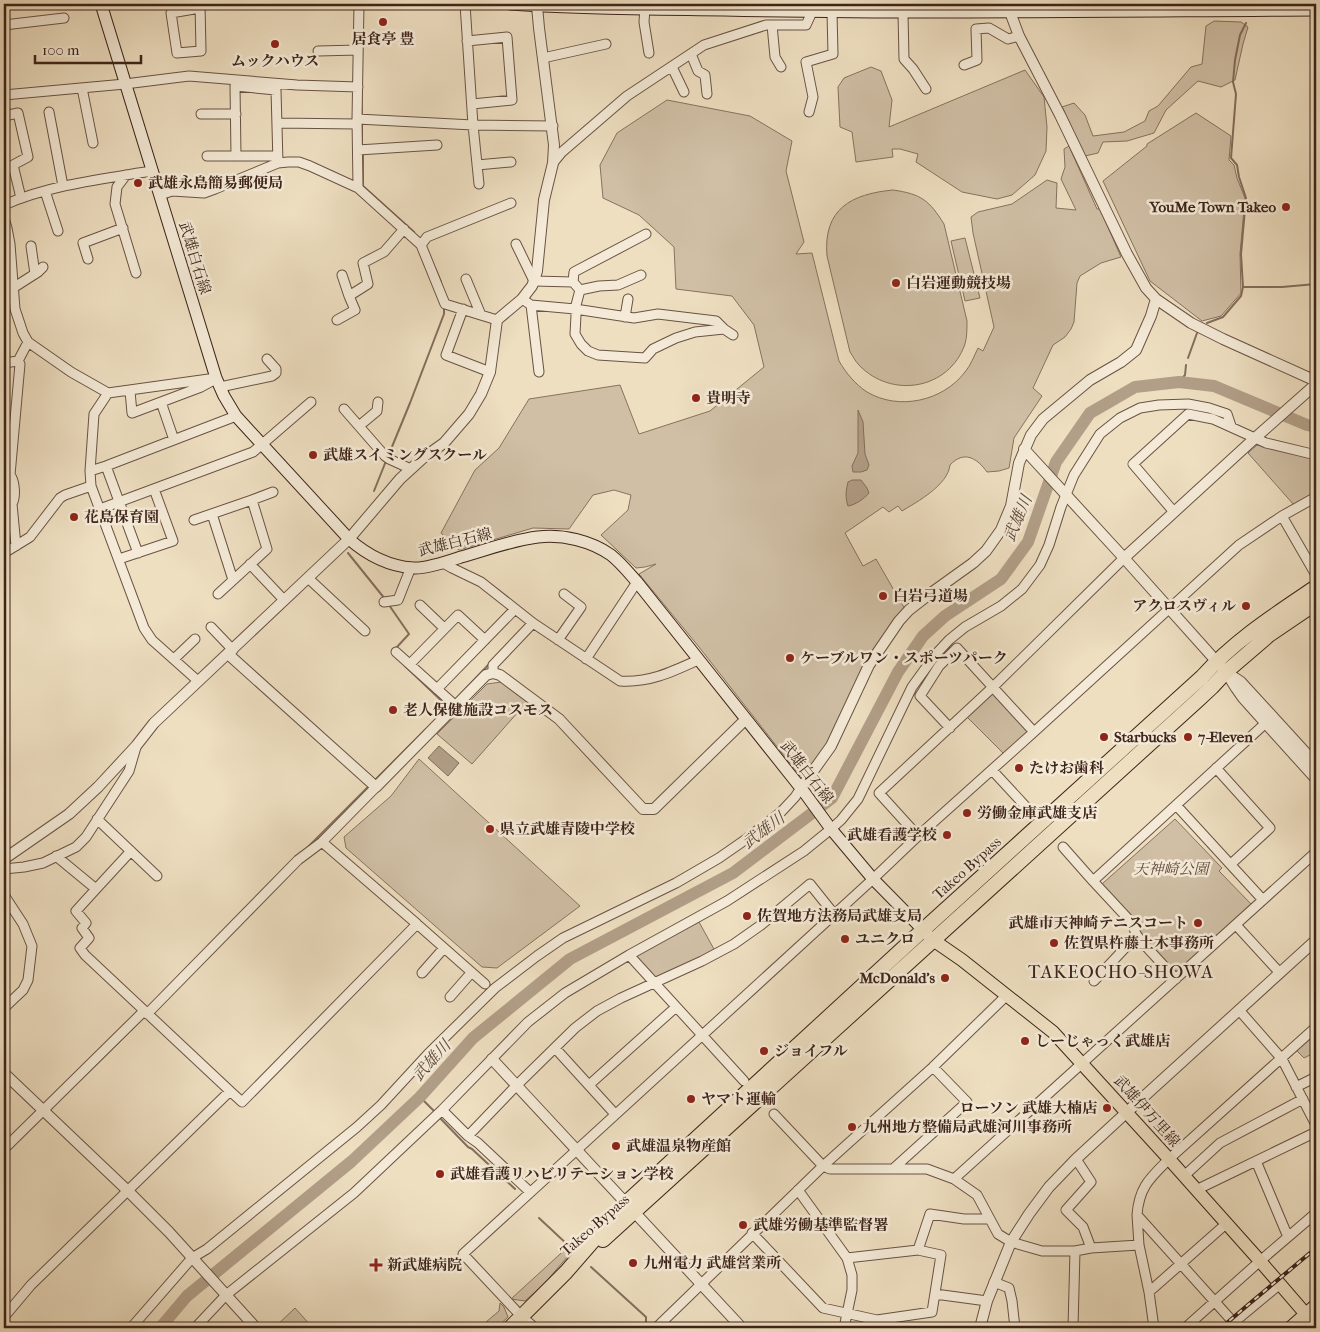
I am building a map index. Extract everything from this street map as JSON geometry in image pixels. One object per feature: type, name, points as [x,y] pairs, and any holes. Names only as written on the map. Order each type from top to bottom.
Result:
[{"type":"highway","name":"Takeo Bypass","points":[[630,1208],[934,940],[1198,700],[1212,687],[1221,666],[1265,621],[1316,587]]},
{"type":"highway","name":"Takeo Bypass","points":[[510,1328],[630,1208],[923,930],[1202,677],[1316,603]]},
{"type":"main road","name":"武雄白石線","points":[[101,4],[218,383],[236,416],[348,539],[375,558],[395,565],[415,568],[443,563],[528,539],[556,536],[578,540],[600,549],[620,563],[802,790],[831,829],[873,879],[934,940]]},
{"type":"main road","points":[[510,4],[645,8],[813,8],[832,12],[883,8],[903,13],[953,8],[1010,12],[1316,10]]},
{"type":"main road","name":"武雄伊万里線","points":[[934,940],[1053,1032],[1227,1223],[1316,1326]]},
{"type":"main road","points":[[1290,1328],[1316,1305]]},
{"type":"street","points":[[358,188],[361,150],[357,121],[359,4]]},
{"type":"street","points":[[465,4],[479,184]]},
{"type":"street","points":[[4,859],[69,814],[98,787],[136,746],[154,723],[348,539],[400,478],[444,443],[469,414],[481,394],[490,372],[497,320],[522,299],[532,286],[537,271],[544,200],[553,163],[554,145],[543,58],[532,5]]},
{"type":"street","points":[[200,6],[201,51],[177,53],[171,13],[200,6]]},
{"type":"street","points":[[645,8],[644,22],[649,53]]},
{"type":"street","points":[[553,163],[562,152],[627,96],[704,45],[766,25],[806,25],[813,8]]},
{"type":"street","points":[[809,112],[813,97],[806,62],[833,54],[832,12]]},
{"type":"street","points":[[918,836],[879,793],[993,687],[1124,558],[1316,383],[1191,323],[1156,298],[1146,288],[1127,254],[1060,115],[1019,36],[1010,12]]},
{"type":"street","points":[[903,13],[904,59],[924,86],[932,79]]},
{"type":"street","points":[[4,25],[64,18]]},
{"type":"street","points":[[772,25],[775,57],[781,67]]},
{"type":"street","points":[[964,65],[977,60],[976,29],[989,28],[1008,39],[1019,36]]},
{"type":"street","points":[[467,41],[506,37],[512,100],[472,104]]},
{"type":"street","points":[[543,58],[606,44]]},
{"type":"street","points":[[318,51],[358,50]]},
{"type":"street","points":[[691,54],[698,71],[705,75],[706,94]]},
{"type":"street","points":[[672,67],[684,92]]},
{"type":"street","points":[[4,95],[189,76],[296,85],[358,87]]},
{"type":"street","points":[[236,156],[235,86],[276,90],[277,160]]},
{"type":"street","points":[[82,88],[93,143]]},
{"type":"street","points":[[49,112],[63,186]]},
{"type":"street","points":[[4,116],[18,113],[28,157],[14,164],[21,198]]},
{"type":"street","points":[[201,114],[236,114]]},
{"type":"street","points":[[277,123],[357,121],[552,126]]},
{"type":"street","points":[[361,150],[437,145]]},
{"type":"street","points":[[207,156],[236,156],[299,162],[358,188],[421,245],[445,304],[497,320]]},
{"type":"street","points":[[160,196],[172,191],[204,192],[215,189],[277,160]]},
{"type":"street","points":[[477,165],[511,162]]},
{"type":"street","points":[[4,205],[63,186],[151,171]]},
{"type":"street","points":[[126,175],[117,187],[115,204],[136,273]]},
{"type":"street","points":[[45,191],[58,231]]},
{"type":"street","points":[[421,245],[427,237],[511,203]]},
{"type":"street","points":[[4,222],[10,244],[7,262],[13,288],[15,309],[28,342],[71,372],[108,393],[272,376],[276,373],[276,369],[267,359]]},
{"type":"street","points":[[88,259],[83,243],[123,228]]},
{"type":"street","points":[[349,296],[368,284],[364,263],[384,252],[404,229]]},
{"type":"street","points":[[580,290],[573,282],[574,272],[646,234]]},
{"type":"street","points":[[516,244],[534,281]]},
{"type":"street","points":[[31,246],[35,274]]},
{"type":"street","points":[[13,288],[43,267]]},
{"type":"street","points":[[580,290],[598,286],[618,285],[641,274]]},
{"type":"street","points":[[337,320],[355,310],[342,275]]},
{"type":"street","points":[[466,279],[481,316]]},
{"type":"street","points":[[534,281],[573,282]]},
{"type":"street","points":[[580,290],[575,309],[575,334],[588,351],[598,355],[645,358],[653,349],[676,338],[695,332],[724,329]]},
{"type":"street","points":[[131,1328],[193,1259],[357,1127],[381,1105],[428,1054],[495,988],[563,938],[676,883],[719,858],[781,812],[802,790],[831,746],[870,665],[899,621],[909,610],[973,563],[986,550],[1001,530],[1011,506],[1017,470],[1028,453],[1031,435],[1043,420],[1090,380],[1136,350],[1151,316],[1156,298]]},
{"type":"street","points":[[522,299],[531,305],[575,309],[634,318],[658,314],[716,320],[733,335]]},
{"type":"street","points":[[626,317],[628,299]]},
{"type":"street","points":[[531,305],[539,372]]},
{"type":"street","points":[[463,310],[446,355],[490,372]]},
{"type":"street","points":[[16,546],[12,504],[14,500],[13,478],[7,475],[20,364],[18,361],[28,342]]},
{"type":"street","points":[[4,362],[18,361]]},
{"type":"street","points":[[130,391],[132,413],[201,387],[218,383]]},
{"type":"street","points":[[108,393],[94,414],[90,470],[91,486],[144,628],[152,640],[198,680]]},
{"type":"street","points":[[160,402],[174,440]]},
{"type":"street","points":[[100,509],[253,452],[311,402]]},
{"type":"street","points":[[359,426],[377,411],[378,402]]},
{"type":"street","points":[[195,1328],[225,1295],[354,1193],[442,1110],[528,1022],[565,993],[727,901],[804,851],[841,820],[858,799],[912,687],[936,654],[965,627],[1000,606],[1022,588],[1040,565],[1049,545],[1065,492],[1100,434],[1120,418],[1140,408],[1159,405],[1188,404],[1209,408],[1228,414],[1231,426]]},
{"type":"street","points":[[344,409],[387,458],[411,469]]},
{"type":"street","points":[[1174,512],[1133,464],[1188,414],[1213,419],[1258,436],[1266,443],[1316,455]]},
{"type":"street","points":[[90,470],[106,466],[236,416]]},
{"type":"street","points":[[1028,453],[1221,666],[1241,682],[1315,775]]},
{"type":"street","points":[[106,466],[138,553]]},
{"type":"street","points":[[4,553],[30,537],[65,494],[91,486]]},
{"type":"street","points":[[119,559],[173,542],[154,489]]},
{"type":"street","points":[[194,520],[273,492]]},
{"type":"street","points":[[536,1328],[522,1317],[463,1254],[918,836],[1239,545],[1282,516],[1316,497]]},
{"type":"street","points":[[218,594],[267,549],[252,500]]},
{"type":"street","points":[[212,514],[233,580]]},
{"type":"street","points":[[1282,516],[1316,575]]},
{"type":"street","points":[[443,563],[481,582],[533,623],[620,681],[633,682],[663,676],[698,660]]},
{"type":"street","points":[[250,564],[284,600]]},
{"type":"street","points":[[387,602],[398,600],[411,568]]},
{"type":"street","points":[[308,578],[365,631]]},
{"type":"street","points":[[586,658],[637,582]]},
{"type":"street","points":[[558,640],[581,607],[564,594]]},
{"type":"street","points":[[420,605],[444,628]]},
{"type":"street","points":[[437,689],[516,609]]},
{"type":"street","points":[[410,664],[458,615],[485,640]]},
{"type":"street","points":[[493,674],[493,665],[533,623]]},
{"type":"street","points":[[211,627],[231,652],[376,787]]},
{"type":"street","points":[[174,659],[195,639]]},
{"type":"street","points":[[950,728],[920,696],[939,666],[957,648],[1034,732]]},
{"type":"street","points":[[396,652],[453,704]]},
{"type":"street","points":[[4,1149],[146,1013],[298,860],[322,842],[453,704],[486,675],[500,675],[558,720],[643,809],[654,809],[746,720]]},
{"type":"street","points":[[1270,720],[1316,764]]},
{"type":"street","points":[[1093,881],[1270,720]]},
{"type":"street","points":[[4,869],[43,863],[76,847],[86,837],[129,771],[136,746]]},
{"type":"street","points":[[1216,768],[1270,828],[1230,864]]},
{"type":"street","points":[[992,770],[1028,809]]},
{"type":"street","points":[[1176,805],[1263,900]]},
{"type":"street","points":[[97,820],[158,876]]},
{"type":"street","points":[[322,842],[484,984]]},
{"type":"street","points":[[1063,848],[1132,923],[1141,941],[1176,979]]},
{"type":"street","points":[[131,851],[76,911],[86,923],[82,928],[89,938],[80,948],[85,956],[242,1102],[417,924]]},
{"type":"street","points":[[954,1179],[1316,852]]},
{"type":"street","points":[[56,856],[96,890]]},
{"type":"street","points":[[468,1136],[575,1028],[597,1011],[734,944],[761,925],[810,884],[834,914]]},
{"type":"street","points":[[4,895],[23,924],[32,946],[28,980],[23,990],[4,1008]]},
{"type":"street","points":[[1236,925],[1280,973]]},
{"type":"street","points":[[980,1328],[987,1300],[1011,1242],[1049,1187],[1076,1159],[1316,940]]},
{"type":"street","points":[[1094,980],[1125,948],[1141,941]]},
{"type":"street","points":[[422,973],[444,948]]},
{"type":"street","points":[[629,955],[744,1081]]},
{"type":"street","points":[[450,997],[471,973]]},
{"type":"street","points":[[656,1328],[752,1233],[1006,996]]},
{"type":"street","points":[[589,1085],[676,1007]]},
{"type":"street","points":[[1239,1010],[1282,1059],[1316,1125]]},
{"type":"street","points":[[1154,1328],[1139,1245],[1137,1215],[1142,1190],[1151,1177],[1169,1159],[1316,1028]]},
{"type":"street","points":[[555,1048],[615,1114]]},
{"type":"street","points":[[492,1059],[742,1328]]},
{"type":"street","points":[[894,1168],[967,1102],[933,1066]]},
{"type":"street","points":[[4,1072],[169,1232],[256,1328]]},
{"type":"street","points":[[1296,1087],[1316,1077]]},
{"type":"street","points":[[4,1317],[31,1285],[230,1091]]},
{"type":"street","points":[[1184,1176],[1220,1143],[1303,1099]]},
{"type":"street","points":[[442,1110],[530,1192]]},
{"type":"street","points":[[774,1114],[823,1166],[830,1170],[927,1169],[954,1179],[977,1196],[998,1234],[1011,1242],[1042,1251],[1075,1251],[1139,1245]]},
{"type":"street","points":[[1196,1190],[1316,1132]]},
{"type":"street","points":[[1076,1159],[1092,1182],[1066,1210],[1083,1227],[1091,1248]]},
{"type":"street","points":[[1256,1161],[1288,1237]]},
{"type":"street","points":[[798,1190],[847,1258],[852,1275],[852,1290],[844,1328]]},
{"type":"street","points":[[1185,1328],[1316,1213]]},
{"type":"street","points":[[918,1250],[930,1214],[964,1219],[989,1219]]},
{"type":"street","points":[[1137,1215],[1215,1301],[1233,1326],[1280,1284]]},
{"type":"street","points":[[1149,1292],[1227,1223]]},
{"type":"street","points":[[752,1233],[823,1308],[877,1320],[932,1312],[941,1255],[918,1250],[847,1258]]},
{"type":"street","points":[[1073,1328],[1075,1251]]},
{"type":"street","points":[[994,1282],[1008,1288],[1012,1301],[1014,1328]]},
{"type":"street","points":[[935,1294],[987,1300]]},
{"type":"street","points":[[203,1328],[214,1308]]},
{"type":"green space","points":[[1214,21],[1241,22],[1248,27],[1235,80],[1221,87],[1198,81],[1166,110],[1154,133],[1127,141],[1103,142],[1098,153],[1085,156],[1062,107],[1074,103],[1085,115],[1093,136],[1124,132],[1145,121],[1149,111],[1158,106],[1191,67],[1202,64],[1206,26]]},
{"type":"green space","points":[[871,67],[881,71],[892,100],[889,127],[1025,70],[1044,97],[1047,127],[1046,151],[1035,175],[1012,195],[997,199],[962,192],[916,162],[918,154],[900,149],[892,149],[893,157],[856,162],[852,132],[840,127],[838,87],[844,78]]},
{"type":"green space","points":[[667,100],[750,116],[792,141],[786,171],[804,242],[796,254],[812,253],[839,361],[859,385],[867,392],[879,398],[906,402],[933,396],[956,382],[969,366],[978,348],[983,351],[994,327],[971,217],[978,212],[1012,204],[1047,180],[1057,183],[1056,208],[1076,210],[1061,179],[1065,167],[1064,149],[1069,146],[1121,257],[1101,263],[1080,276],[1077,283],[1074,322],[1065,337],[1053,345],[1033,388],[1042,396],[1014,438],[1009,468],[987,472],[975,460],[965,457],[960,458],[950,465],[944,479],[938,486],[916,503],[902,511],[898,506],[889,512],[883,507],[845,533],[863,566],[876,559],[906,611],[828,743],[805,775],[800,776],[639,574],[656,564],[636,568],[601,535],[628,510],[631,495],[614,490],[593,495],[569,529],[533,528],[459,550],[441,533],[475,470],[499,448],[529,399],[620,385],[639,434],[710,411],[764,367],[754,325],[732,296],[676,289],[674,247],[639,215],[603,198],[600,165],[617,133]]},
{"type":"green space","points":[[1196,113],[1231,136],[1229,160],[1234,165],[1245,198],[1240,254],[1241,293],[1221,316],[1202,321],[1150,281],[1103,181],[1147,146],[1147,144]]},
{"type":"green space","name":"白岩運動競技場","points":[[893,190],[917,196],[929,204],[944,224],[967,321],[965,344],[957,360],[933,380],[918,384],[902,385],[887,383],[872,376],[856,362],[850,352],[827,256],[827,240],[830,226],[835,216],[843,207],[864,195]]},
{"type":"green space","name":"白岩運動競技場","points":[[965,238],[980,298],[965,301],[951,241]]},
{"type":"green space","points":[[1257,445],[1316,459],[1316,493],[1294,505],[1248,453]]},
{"type":"green space","points":[[501,682],[527,702],[472,764],[437,734],[487,684]]},
{"type":"green space","points":[[993,693],[1029,732],[1004,754],[967,717]]},
{"type":"green space","points":[[419,759],[580,906],[497,968],[482,967],[346,848],[344,837],[391,796]]},
{"type":"green space","name":"天神崎公園","points":[[1175,819],[1222,868],[1219,871],[1252,905],[1176,975],[1139,934],[1133,919],[1102,884]]},
{"type":"green space","points":[[699,922],[715,951],[654,979],[636,959],[637,955]]},
{"type":"green space","points":[[1316,1031],[1316,1052],[1304,1058],[1296,1050]]},
{"type":"green space","points":[[571,1244],[575,1248],[543,1285],[525,1301],[511,1299]]},
{"type":"green space","points":[[500,1303],[508,1317],[496,1328],[479,1328],[499,1311]]},
{"type":"green space","points":[[295,1308],[313,1328],[273,1328],[275,1327]]},
{"type":"shaded area","points":[[858,410],[863,422],[865,454],[869,465],[867,470],[853,472],[852,466],[858,453]]},
{"type":"shaded area","points":[[861,480],[869,493],[859,501],[848,506],[847,488],[848,482]]},
{"type":"shaded area","points":[[439,746],[459,763],[448,776],[428,758]]},
{"type":"waterway","points":[[1207,323],[1223,317],[1241,296],[1243,287],[1241,254],[1246,198],[1237,165],[1231,158],[1236,94],[1233,82],[1235,60],[1240,35],[1246,23]]},
{"type":"waterway","points":[[361,90],[362,117]]},
{"type":"waterway","points":[[362,122],[362,147]]},
{"type":"waterway","points":[[363,152],[363,186],[414,232]]},
{"type":"waterway","points":[[435,268],[441,282]]},
{"type":"waterway","points":[[1244,287],[1282,287],[1316,284]]},
{"type":"waterway","points":[[389,454],[444,314],[444,307]]},
{"type":"waterway","points":[[1188,358],[1197,333]]},
{"type":"waterway","points":[[1179,382],[1185,375],[1186,365]]},
{"type":"waterway","name":"武雄川","points":[[160,1328],[187,1296],[352,1161],[420,1097],[473,1038],[570,959],[733,873],[832,798],[898,672],[923,636],[945,616],[1001,579],[1028,542],[1056,462],[1090,413],[1135,387],[1179,382],[1214,386],[1307,425],[1316,427]]},
{"type":"waterway","points":[[374,491],[386,461]]},
{"type":"waterway","points":[[348,553],[385,599]]},
{"type":"waterway","points":[[389,605],[409,634],[396,648]]},
{"type":"waterway","points":[[459,696],[490,663]]},
{"type":"waterway","points":[[405,666],[448,707]]},
{"type":"waterway","points":[[374,781],[426,729]]},
{"type":"waterway","points":[[306,849],[368,787]]},
{"type":"waterway","points":[[81,1079],[144,1017]]},
{"type":"waterway","points":[[420,1097],[436,1113]]},
{"type":"waterway","points":[[439,1117],[468,1147],[515,1189]]},
{"type":"waterway","points":[[539,1218],[569,1246]]},
{"type":"waterway","points":[[591,1267],[646,1317],[644,1328]]},
{"type":"railway","points":[[1221,1328],[1316,1248]]},
{"type":"place","name":"居食亭 豊","points":[[383,22]]},
{"type":"place","name":"ムックハウス","points":[[275,44]]},
{"type":"place","name":"武雄永島簡易郵便局","points":[[138,183]]},
{"type":"place","name":"YouMe Town Takeo","points":[[1286,207]]},
{"type":"place","name":"白岩運動競技場","points":[[896,283]]},
{"type":"place","name":"貴明寺","points":[[696,398]]},
{"type":"place","name":"武雄スイミングスクール","points":[[313,455]]},
{"type":"place","name":"花島保育園","points":[[74,517]]},
{"type":"place","name":"白岩弓道場","points":[[883,596]]},
{"type":"place","name":"アクロスヴィル","points":[[1246,606]]},
{"type":"place","name":"ケーブルワン・スポーツパーク","points":[[790,658]]},
{"type":"place","name":"老人保健施設コスモス","points":[[393,710]]},
{"type":"place","name":"Starbucks","points":[[1104,737]]},
{"type":"place","name":"7-Eleven","points":[[1188,737]]},
{"type":"place","name":"たけお歯科","points":[[1019,768]]},
{"type":"place","name":"労働金庫武雄支店","points":[[967,813]]},
{"type":"place","name":"県立武雄青陵中学校","points":[[490,829]]},
{"type":"place","name":"武雄看護学校","points":[[947,835]]},
{"type":"place","name":"佐賀地方法務局武雄支局","points":[[747,916]]},
{"type":"place","name":"武雄市天神崎テニスコート","points":[[1198,923]]},
{"type":"place","name":"ユニクロ","points":[[845,939]]},
{"type":"place","name":"佐賀県杵藤土木事務所","points":[[1054,943]]},
{"type":"place","name":"McDonald's","points":[[945,978]]},
{"type":"place","name":"しーじゃっく武雄店","points":[[1025,1041]]},
{"type":"place","name":"ジョイフル","points":[[764,1051]]},
{"type":"place","name":"ヤマト運輸","points":[[691,1099]]},
{"type":"place","name":"ローソン 武雄大楠店","points":[[1107,1108]]},
{"type":"place","name":"九州地方整備局武雄河川事務所","points":[[852,1127]]},
{"type":"place","name":"武雄温泉物産館","points":[[616,1146]]},
{"type":"place","name":"武雄看護リハビリテーション学校","points":[[440,1174]]},
{"type":"place","name":"武雄労働基準監督署","points":[[743,1225]]},
{"type":"place","name":"九州電力 武雄営業所","points":[[633,1263]]},
{"type":"place","name":"新武雄病院","points":[[376,1265]]},
{"type":"district","name":"TAKEOCHO-SHOWA","points":[[1121,972]]}]
